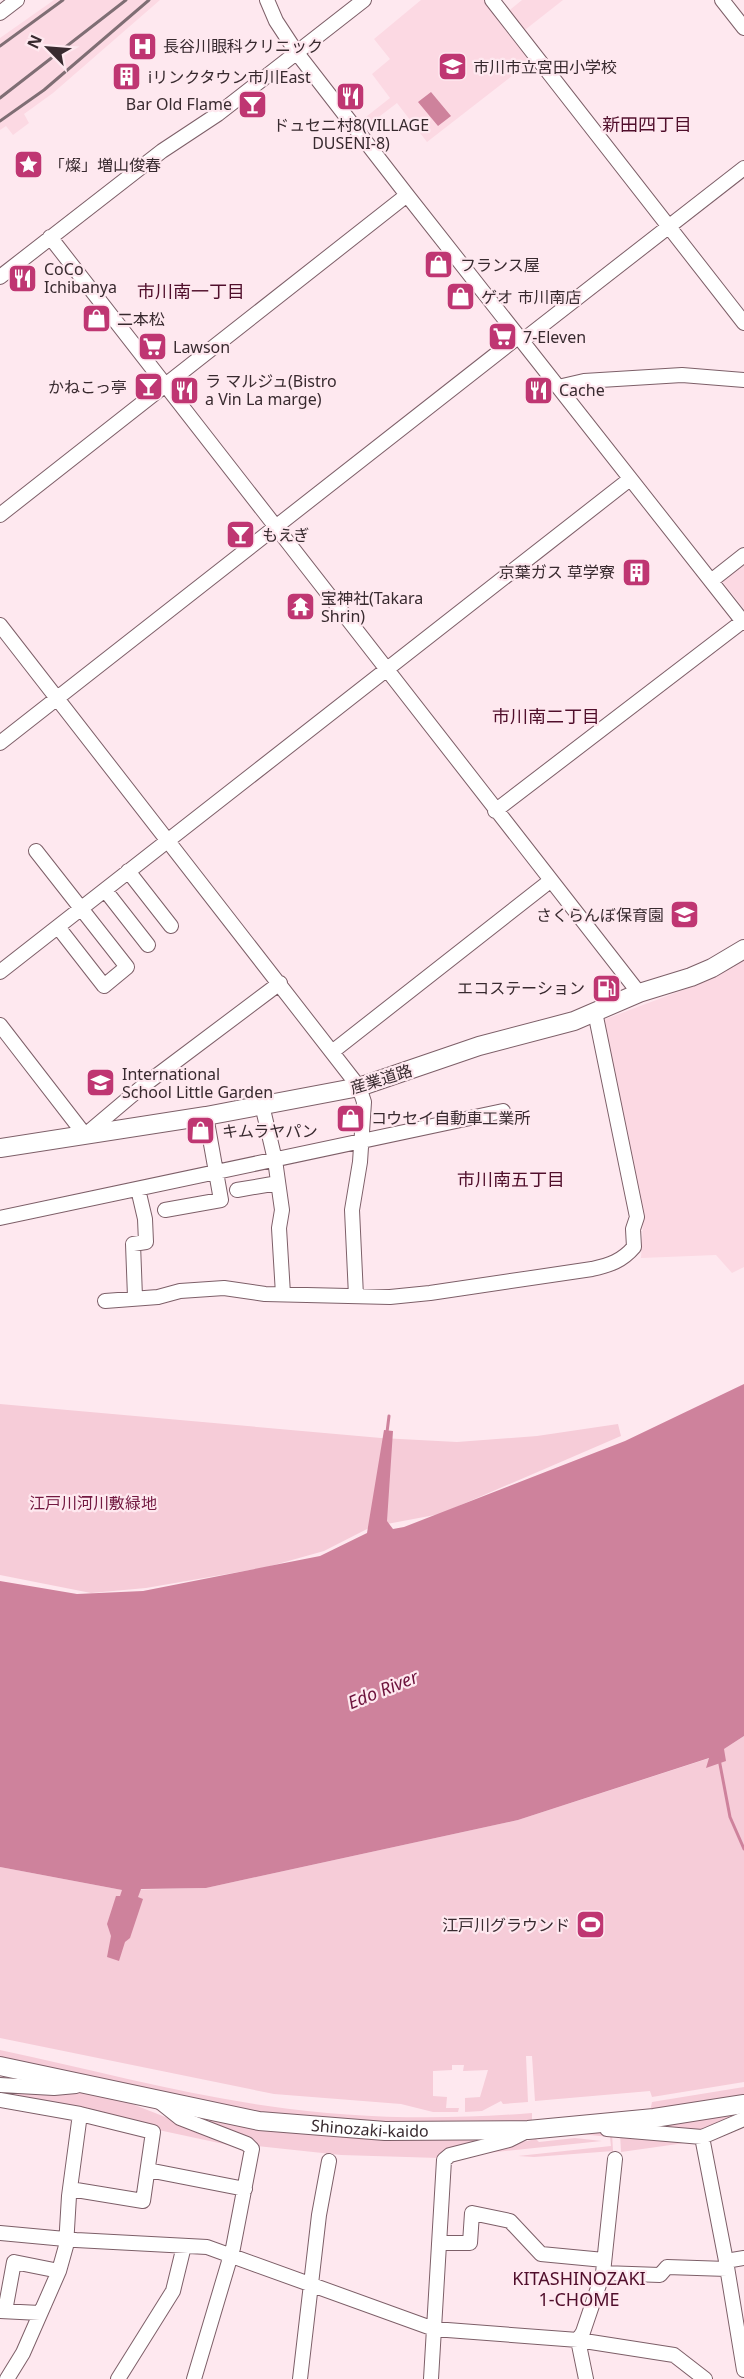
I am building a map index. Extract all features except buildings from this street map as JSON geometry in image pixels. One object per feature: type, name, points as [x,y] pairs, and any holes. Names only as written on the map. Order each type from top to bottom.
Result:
[{"type":"main road","name":"産業道路","points":[[0,1148],[206,1116],[359,1087],[479,1046],[574,1021],[639,993],[702,972],[744,949]]},
{"type":"main road","name":"Shinozaki-kaido","points":[[0,2066],[259,2121],[385,2131],[528,2130],[744,2104]]},
{"type":"street","points":[[0,13],[17,0]]},
{"type":"street","points":[[267,0],[276,21],[297,52],[743,622],[495,811]]},
{"type":"street","points":[[0,276],[162,151],[199,128],[364,0]]},
{"type":"street","points":[[492,0],[744,323]]},
{"type":"street","points":[[722,0],[744,28]]},
{"type":"street","points":[[0,743],[275,527],[744,168]]},
{"type":"street","points":[[0,515],[167,386],[172,379],[407,195]]},
{"type":"street","points":[[50,237],[639,993]]},
{"type":"street","points":[[558,387],[578,382],[682,375],[744,380]]},
{"type":"street","points":[[0,972],[630,479]]},
{"type":"street","points":[[711,581],[744,555]]},
{"type":"street","points":[[0,625],[359,1087],[364,1102],[360,1162],[352,1210],[356,1296]]},
{"type":"street","points":[[36,851],[127,967],[104,986],[58,927]]},
{"type":"street","points":[[128,872],[171,926]]},
{"type":"street","points":[[332,1052],[550,881]]},
{"type":"street","points":[[105,890],[148,945]]},
{"type":"street","points":[[0,1025],[85,1135],[143,1086],[280,983]]},
{"type":"street","points":[[105,1301],[224,1288],[265,1294],[390,1297],[592,1269],[612,1264],[625,1257],[634,1247],[633,1229],[637,1217],[595,1012]]},
{"type":"street","points":[[262,1105],[275,1160],[282,1210],[279,1228],[284,1294]]},
{"type":"street","points":[[0,1218],[502,1111]]},
{"type":"street","points":[[165,1210],[221,1200],[206,1116]]},
{"type":"street","points":[[237,1190],[278,1183]]},
{"type":"street","points":[[135,1297],[133,1244],[146,1242],[145,1219],[138,1189]]},
{"type":"street","points":[[0,2085],[54,2088],[85,2084]]},
{"type":"street","points":[[0,2100],[80,2114],[153,2132],[143,2201],[70,2189]]},
{"type":"street","points":[[158,2100],[180,2118],[250,2146],[252,2149],[231,2255],[194,2379]]},
{"type":"street","points":[[6,2373],[40,2313],[59,2271],[80,2114]]},
{"type":"street","points":[[592,2124],[596,2128],[702,2136],[744,2120]]},
{"type":"street","points":[[431,2379],[444,2160],[450,2155],[509,2140],[528,2130]]},
{"type":"street","points":[[702,2136],[727,2265],[744,2370]]},
{"type":"street","points":[[586,2379],[578,2340],[583,2332],[603,2266],[615,2159]]},
{"type":"street","points":[[300,2379],[319,2215],[329,2161]]},
{"type":"street","points":[[148,2170],[245,2189]]},
{"type":"street","points":[[439,2243],[470,2243],[472,2213],[510,2221],[541,2254],[603,2266],[660,2275],[667,2266],[727,2265],[744,2258]]},
{"type":"street","points":[[0,2233],[207,2247],[434,2329],[578,2340],[674,2355],[705,2379]]},
{"type":"street","points":[[118,2379],[173,2291],[184,2246]]},
{"type":"street","points":[[40,2313],[2,2311],[14,2262],[59,2271]]},
{"type":"shaded area","points":[[54,0],[160,0],[53,93],[24,114],[29,123],[13,135],[6,126],[0,130],[0,38]]},
{"type":"shaded area","name":"市川市立宮田小学校","points":[[421,0],[489,0],[535,58],[427,142],[397,103],[367,126],[362,120],[390,98],[372,74],[390,59],[374,39]]},
{"type":"shaded area","points":[[522,0],[563,0],[521,33],[506,13]]},
{"type":"shaded area","points":[[744,563],[744,609],[722,581]]},
{"type":"shaded area","points":[[744,959],[744,1267],[732,1273],[716,1255],[641,1258],[643,1223],[603,1020],[707,981]]},
{"type":"green space","name":"江戸川河川敷緑地","points":[[0,1404],[381,1438],[457,1442],[537,1436],[618,1424],[621,1436],[440,1514],[371,1527],[324,1551],[267,1567],[146,1588],[91,1593],[0,1575]]},
{"type":"green space","points":[[744,1736],[744,2082],[652,2097],[650,2091],[535,2101],[532,2056],[526,2056],[528,2102],[503,2104],[501,2101],[482,2111],[465,2112],[465,2098],[480,2097],[488,2070],[463,2071],[464,2065],[452,2065],[452,2070],[433,2071],[433,2096],[447,2097],[446,2108],[459,2108],[458,2112],[433,2112],[401,2104],[274,2094],[0,2038],[0,1867],[122,1890],[206,1888],[518,1820],[710,1758],[707,1767],[724,1749]]},
{"type":"green space","points":[[0,2050],[167,2088],[268,2106],[334,2114],[400,2117],[466,2117],[532,2113],[532,2121],[409,2126],[266,2115],[0,2060]]},
{"type":"green space","points":[[744,2087],[744,2097],[650,2112],[652,2102]]},
{"type":"green space","points":[[0,2088],[104,2093],[247,2149],[0,2096]]},
{"type":"green space","points":[[744,2109],[744,2115],[699,2131],[623,2126]]},
{"type":"green space","points":[[184,2114],[512,2136],[439,2158],[341,2155],[257,2146]]},
{"type":"green space","points":[[612,2133],[613,2151],[534,2157],[518,2156],[611,2146],[610,2137],[580,2134]]},
{"type":"green space","points":[[620,2133],[692,2142],[621,2152]]},
{"type":"green space","points":[[575,2138],[602,2141],[457,2156],[536,2139],[539,2142]]},
{"type":"water","points":[[431,92],[451,116],[438,126],[418,102]]},
{"type":"water","name":"Edo River","points":[[744,1384],[744,1736],[724,1749],[726,1761],[706,1768],[709,1758],[518,1820],[206,1888],[141,1889],[138,1897],[143,1899],[130,1938],[125,1942],[119,1961],[107,1957],[111,1936],[107,1924],[116,1896],[120,1896],[122,1890],[0,1867],[0,1581],[77,1594],[143,1591],[320,1556],[367,1533],[384,1430],[393,1431],[387,1521],[393,1529],[404,1527],[625,1441]]},
{"type":"waterway","points":[[387,1432],[389,1416]]},
{"type":"waterway","points":[[719,1759],[730,1817],[744,1849]]},
{"type":"railway","points":[[0,46],[63,0]]},
{"type":"railway","points":[[0,98],[126,0]]},
{"type":"railway","points":[[0,121],[44,90],[149,0]]},
{"type":"place","name":"長谷川眼科クリニック","points":[[142,46]]},
{"type":"place","name":"市川市立宮田小学校","points":[[452,67]]},
{"type":"place","name":"iリンクタウン市川East","points":[[127,77]]},
{"type":"place","name":"ドュセニ村8(VILLAGE DUSENI-8)","points":[[351,97]]},
{"type":"place","name":"Bar Old Flame","points":[[253,104]]},
{"type":"place","name":"「燦」増山俊春","points":[[28,165]]},
{"type":"place","name":"フランス屋","points":[[439,265]]},
{"type":"place","name":"CoCo Ichibanya","points":[[23,278]]},
{"type":"place","name":"ゲオ 市川南店","points":[[460,297]]},
{"type":"place","name":"二本松","points":[[96,319]]},
{"type":"place","name":"7-Eleven","points":[[502,337]]},
{"type":"place","name":"Lawson","points":[[152,347]]},
{"type":"place","name":"かねこっ亭","points":[[148,387]]},
{"type":"place","name":"ラ マルジュ(Bistro a Vin La marge)","points":[[184,390]]},
{"type":"place","name":"Cache","points":[[538,390]]},
{"type":"place","name":"もえぎ","points":[[241,535]]},
{"type":"place","name":"京葉ガス 草学寮","points":[[636,572]]},
{"type":"place","name":"宝神社(Takara Shrin)","points":[[300,607]]},
{"type":"place","name":"さくらんぼ保育園","points":[[685,915]]},
{"type":"place","name":"エコステーション","points":[[606,988]]},
{"type":"place","name":"International School Little Garden","points":[[101,1083]]},
{"type":"place","name":"コウセイ自動車工業所","points":[[350,1118]]},
{"type":"place","name":"キムラヤパン","points":[[201,1131]]},
{"type":"place","name":"江戸川グラウンド","points":[[591,1925]]},
{"type":"district","name":"新田四丁目","points":[[647,125]]},
{"type":"district","name":"市川南一丁目","points":[[191,292]]},
{"type":"district","name":"市川南二丁目","points":[[546,717]]},
{"type":"district","name":"市川南五丁目","points":[[511,1180]]},
{"type":"district","name":"KITASHINOZAKI 1-CHOME","points":[[579,2289]]}]
